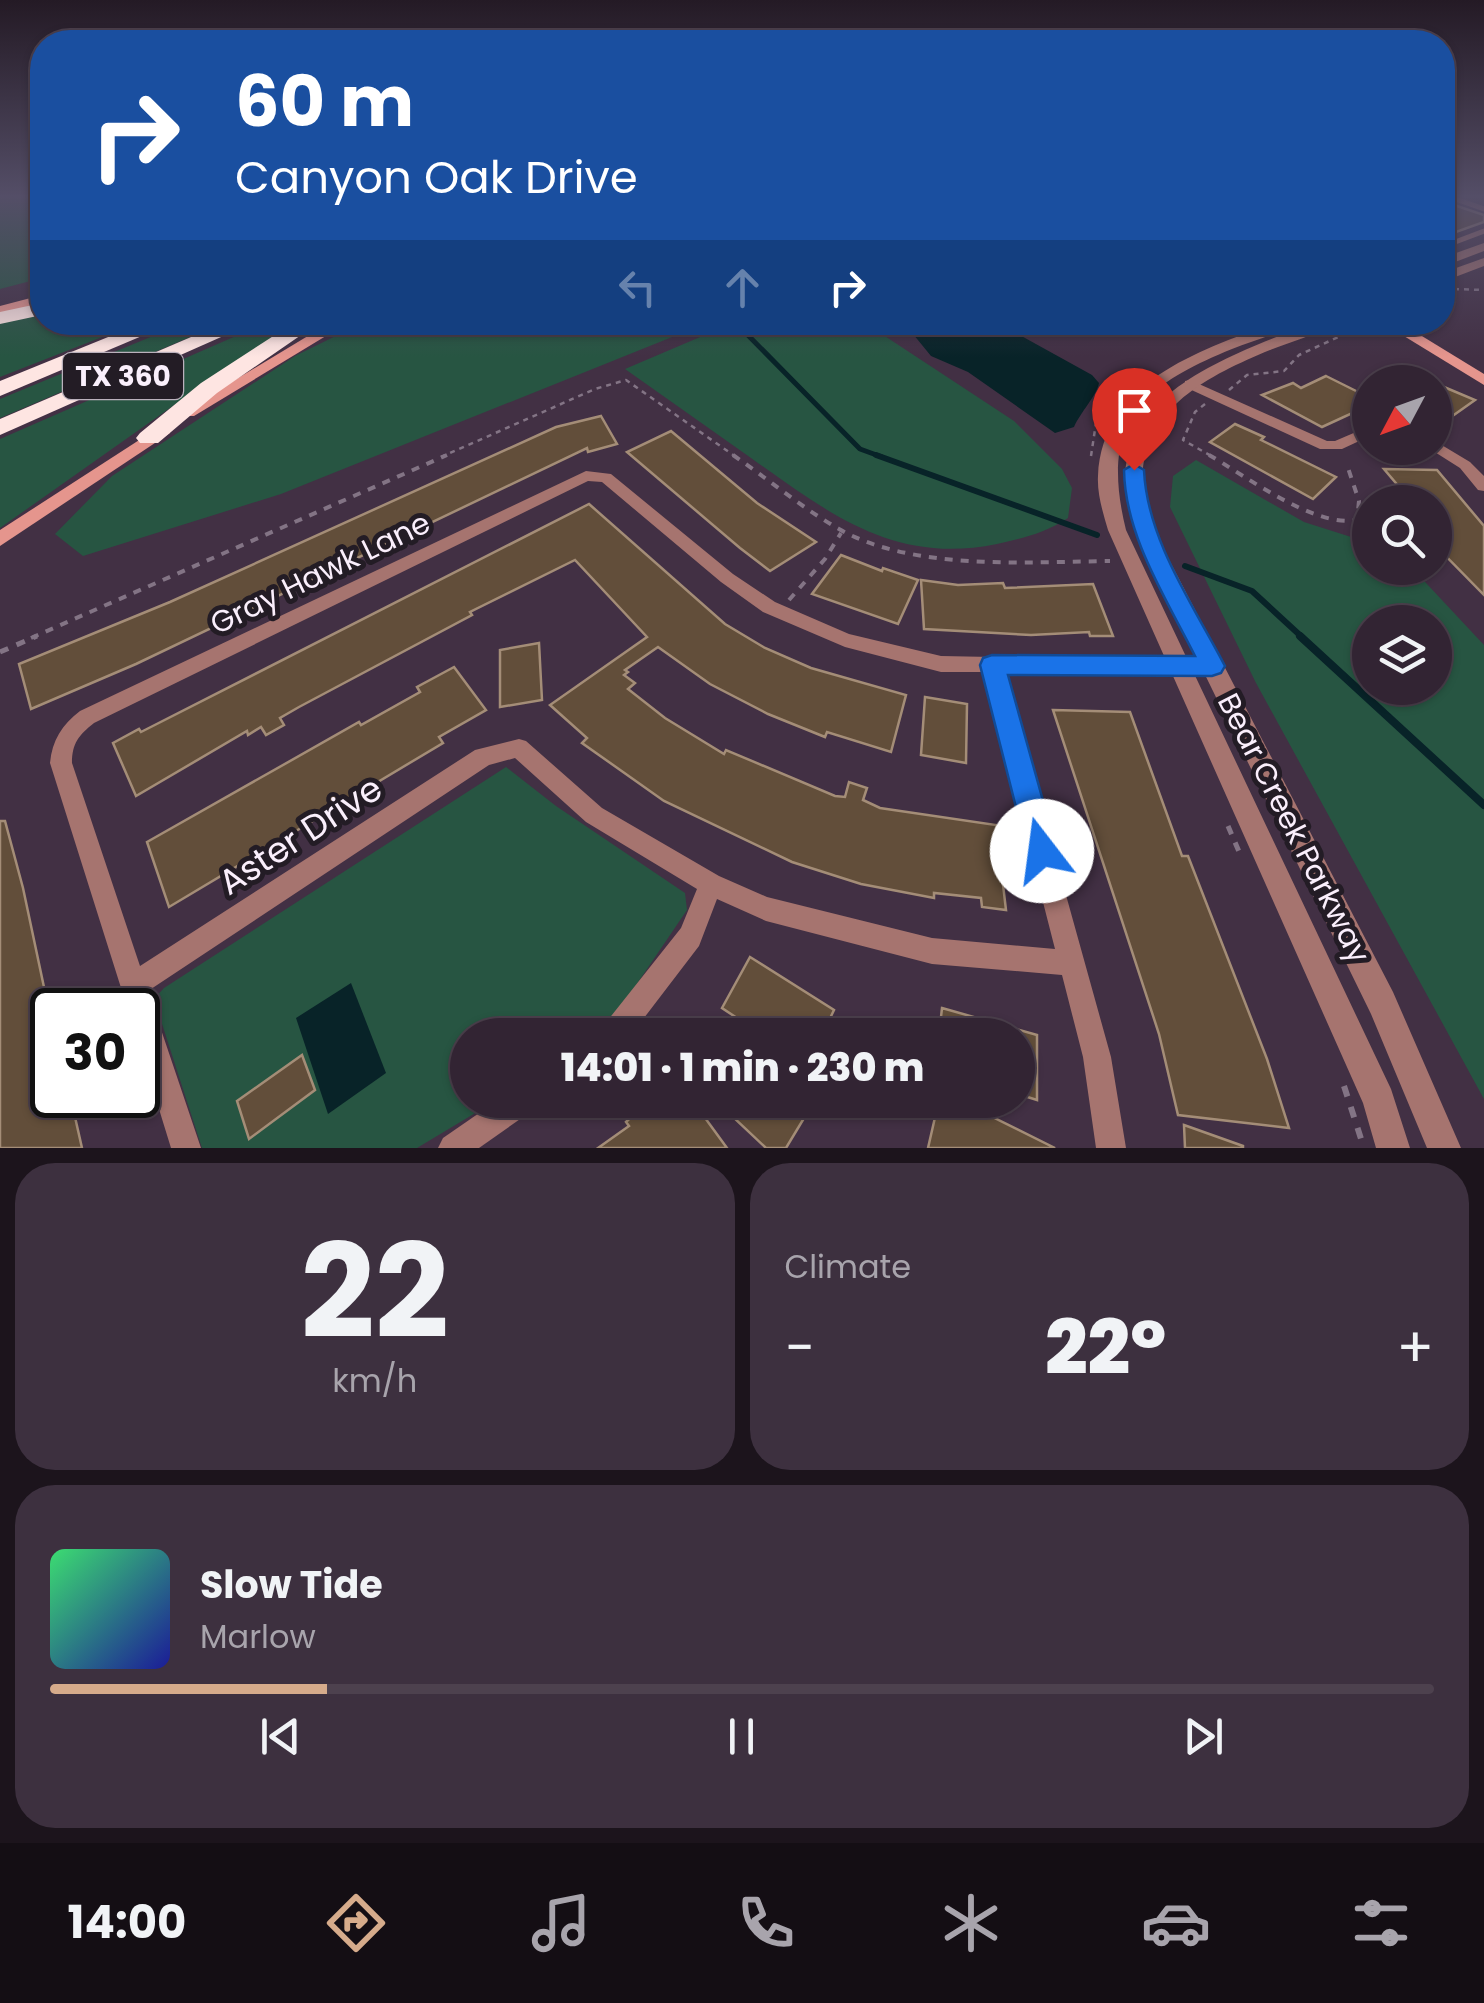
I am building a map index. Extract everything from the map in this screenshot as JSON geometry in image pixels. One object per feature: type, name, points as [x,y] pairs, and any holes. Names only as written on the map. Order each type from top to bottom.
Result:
[{"type":"highway","points":[[0,318],[30,312]]},
{"type":"highway","name":"TX 360","points":[[0,390],[133,335]]},
{"type":"highway","name":"TX 360","points":[[0,428],[215,335]]},
{"type":"highway","points":[[149,438],[208,388],[290,335]]},
{"type":"main road","points":[[0,310],[30,302]]},
{"type":"main road","points":[[0,538],[149,438],[320,335]]},
{"type":"main road","points":[[1410,335],[1484,380]]},
{"type":"main road","points":[[1432,335],[1484,365]]},
{"type":"street","points":[[1455,279],[1484,262]]},
{"type":"street","name":"Bear Creek Parkway","points":[[1257,335],[1159,378],[1124,412],[1109,452],[1107,476],[1117,530],[1379,1101],[1394,1148]]},
{"type":"street","name":"Bear Creek Parkway","points":[[1299,335],[1190,384],[1160,408],[1137,449],[1135,496],[1152,548],[1382,1003],[1444,1148]]},
{"type":"street","points":[[1190,384],[1325,446],[1352,438]]},
{"type":"street","points":[[1452,456],[1466,465],[1484,486]]},
{"type":"street","name":"Gray Hawk Lane","points":[[136,984],[62,762],[61,744],[70,730],[96,712],[572,482],[598,475],[618,485],[726,578],[778,611]]},
{"type":"street","points":[[778,611],[864,645],[941,664],[1212,666]]},
{"type":"street","points":[[992,665],[1098,1057],[1111,1148]]},
{"type":"street","name":"Aster Drive","points":[[136,984],[483,757],[506,749],[519,748],[594,815],[712,884]]},
{"type":"street","points":[[627,1018],[690,937],[712,884],[766,909],[844,932],[932,950],[1072,963]]},
{"type":"street","points":[[136,984],[186,1148]]},
{"type":"street","points":[[453,1148],[496,1118]]},
{"type":"lane","points":[[1248,335],[1252,337]]},
{"type":"path","points":[[1455,285],[1484,290]]},
{"type":"path","points":[[1226,392],[1247,375],[1284,371],[1299,355],[1343,335]]},
{"type":"path","points":[[0,652],[611,382],[626,380],[842,531],[924,556],[1112,561]]},
{"type":"path","points":[[1214,399],[1196,412],[1183,440],[1306,512],[1341,524],[1357,520],[1359,501],[1347,465]]},
{"type":"path","points":[[778,611],[842,531]]},
{"type":"green space","points":[[0,250],[30,250],[30,281],[0,289]]},
{"type":"green space","points":[[30,315],[30,335],[107,335],[0,377],[0,321]]},
{"type":"green space","points":[[155,335],[195,335],[0,418],[0,399]]},
{"type":"green space","points":[[238,335],[284,335],[187,396],[0,528],[0,439]]},
{"type":"green space","points":[[338,335],[677,335],[281,494],[83,556],[55,534],[112,476],[295,356]]},
{"type":"green space","points":[[705,335],[883,335],[1014,421],[1062,469],[1072,488],[1068,518],[1034,534],[960,549],[895,541],[865,530],[808,498],[625,369]]},
{"type":"green space","points":[[1196,460],[1304,522],[1352,537],[1352,585],[1428,585],[1447,605],[1352,605],[1352,705],[1452,705],[1452,611],[1484,645],[1484,1099],[1256,683],[1170,507],[1173,476]]},
{"type":"green space","points":[[506,767],[556,806],[685,893],[687,910],[614,1018],[450,1018],[450,1118],[467,1118],[417,1148],[202,1148],[160,1018],[160,992]]},
{"type":"shaded area","points":[[914,335],[1020,335],[1092,375],[1099,383],[1074,427],[1055,433],[968,372],[931,356]]},
{"type":"shaded area","points":[[351,983],[386,1073],[328,1114],[296,1018]]},
{"type":"building","points":[[1326,376],[1352,389],[1352,413],[1322,427],[1262,395],[1293,383],[1301,388]]},
{"type":"building","points":[[1452,390],[1475,400],[1452,416]]},
{"type":"building","points":[[601,416],[617,444],[588,452],[587,448],[136,664],[31,709],[19,664],[170,602],[556,427]]},
{"type":"building","points":[[1235,424],[1336,477],[1313,499],[1210,442]]},
{"type":"building","points":[[671,431],[757,503],[816,542],[770,571],[627,452]]},
{"type":"building","points":[[1384,469],[1437,470],[1450,485],[1398,485]]},
{"type":"building","points":[[1452,488],[1484,526],[1484,595],[1452,562]]},
{"type":"building","points":[[589,504],[725,624],[765,648],[811,668],[906,695],[891,752],[827,732],[825,737],[768,714],[710,684],[658,647],[625,670],[628,672],[624,675],[635,683],[628,689],[665,718],[724,754],[726,750],[835,796],[845,797],[849,782],[867,788],[863,800],[880,808],[996,825],[1006,910],[982,907],[981,898],[934,893],[934,898],[861,884],[792,862],[664,801],[582,743],[587,738],[550,705],[647,637],[575,560],[470,612],[472,615],[299,707],[280,718],[284,725],[266,735],[261,727],[248,735],[247,731],[136,796],[113,743]]},
{"type":"building","points":[[841,555],[918,580],[898,624],[812,594]]},
{"type":"building","points":[[921,580],[958,585],[1003,583],[1005,588],[1093,584],[1113,636],[1090,636],[1089,632],[1031,635],[924,629]]},
{"type":"building","points":[[539,643],[542,700],[500,707],[500,650]]},
{"type":"building","points":[[454,667],[486,710],[439,737],[443,743],[169,907],[147,842],[359,722],[361,725],[420,692],[417,687]]},
{"type":"building","points":[[925,697],[967,704],[966,763],[921,755]]},
{"type":"building","points":[[1053,710],[1130,712],[1182,856],[1188,856],[1267,1059],[1289,1128],[1178,1115],[1159,1034]]},
{"type":"building","points":[[0,821],[5,821],[44,988],[30,988],[30,1118],[75,1118],[82,1148],[0,1148]]},
{"type":"building","points":[[750,957],[834,1010],[830,1018],[737,1018],[722,1008]]},
{"type":"building","points":[[942,1008],[977,1018],[941,1018]]},
{"type":"building","points":[[1035,1034],[1037,1035],[1035,1099]]},
{"type":"building","points":[[302,1055],[315,1090],[249,1139],[237,1101]]},
{"type":"building","points":[[630,1118],[705,1118],[727,1148],[598,1148],[629,1126],[626,1122]]},
{"type":"building","points":[[734,1118],[804,1118],[786,1148],[766,1148]]},
{"type":"building","points":[[935,1118],[994,1118],[1055,1148],[928,1148]]},
{"type":"building","points":[[1184,1125],[1243,1146],[1243,1148],[1185,1148]]},
{"type":"waterway","points":[[748,335],[860,449],[882,457]]},
{"type":"waterway","points":[[876,455],[1097,535]]},
{"type":"waterway","points":[[1185,566],[1252,591],[1303,638]]},
{"type":"waterway","points":[[1300,636],[1484,805]]},
{"type":"route","points":[[1042,851],[992,665],[1212,666],[1152,548],[1135,496],[1134,470]]}]
